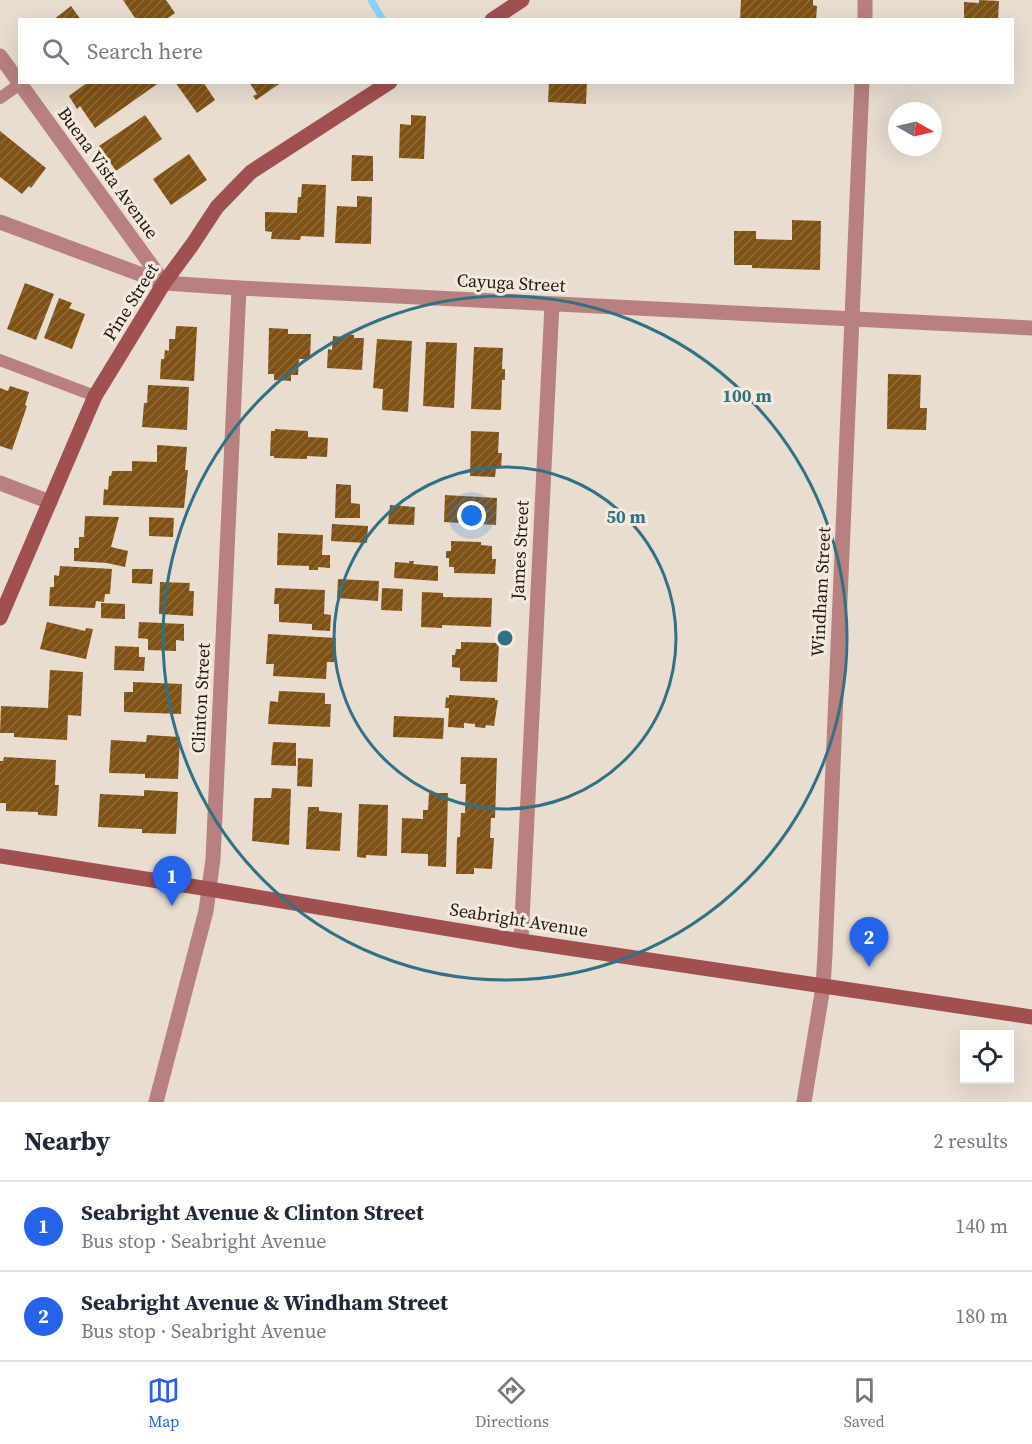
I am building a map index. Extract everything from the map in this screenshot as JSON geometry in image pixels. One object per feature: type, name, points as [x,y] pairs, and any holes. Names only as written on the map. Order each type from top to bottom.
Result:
[{"type":"main road","points":[[495,18],[522,0]]},
{"type":"main road","name":"Pine Street","points":[[0,618],[95,396],[164,283],[217,207],[251,172],[387,84]]},
{"type":"main road","name":"Seabright Avenue","points":[[0,856],[521,941],[1032,1017]]},
{"type":"street","points":[[865,0],[865,18]]},
{"type":"street","name":"Buena Vista Avenue","points":[[0,56],[18,81]]},
{"type":"street","name":"Buena Vista Avenue","points":[[20,84],[164,283]]},
{"type":"street","name":"Windham Street","points":[[804,1102],[823,987],[862,84]]},
{"type":"street","name":"Cayuga Street","points":[[0,222],[164,283],[1032,328]]},
{"type":"street","name":"Clinton Street","points":[[156,1102],[206,911],[214,852],[239,288]]},
{"type":"street","name":"James Street","points":[[521,941],[552,304]]},
{"type":"street","points":[[0,483],[50,502]]},
{"type":"lane","points":[[0,98],[20,84]]},
{"type":"lane","points":[[0,360],[95,396]]},
{"type":"building","points":[[123,0],[166,0],[175,13],[168,18],[135,18]]},
{"type":"building","points":[[741,0],[813,0],[813,5],[817,6],[816,18],[740,18]]},
{"type":"building","points":[[979,0],[999,1],[998,18],[964,18],[964,2],[979,3]]},
{"type":"building","points":[[71,6],[80,18],[56,18]]},
{"type":"building","points":[[85,84],[157,84],[95,128],[80,106],[77,109],[69,96]]},
{"type":"building","points":[[176,84],[204,84],[215,100],[197,113]]},
{"type":"building","points":[[250,84],[279,84],[256,100],[253,96],[257,94]]},
{"type":"building","points":[[549,84],[587,84],[586,104],[548,102]]},
{"type":"building","points":[[145,115],[162,139],[116,171],[99,146]]},
{"type":"building","points":[[411,115],[426,116],[424,159],[399,158],[400,124],[411,125]]},
{"type":"building","points":[[0,131],[46,168],[31,188],[29,186],[22,194],[0,177]]},
{"type":"building","points":[[189,154],[207,180],[171,205],[153,179]]},
{"type":"building","points":[[352,155],[373,156],[373,181],[351,181]]},
{"type":"building","points":[[302,184],[326,185],[324,237],[301,236],[300,240],[271,239],[272,232],[265,231],[265,212],[297,213]]},
{"type":"building","points":[[357,196],[372,197],[371,244],[335,243],[337,206],[357,207]]},
{"type":"building","points":[[792,220],[821,221],[820,270],[752,268],[752,265],[734,265],[734,231],[756,231],[756,239],[792,240]]},
{"type":"building","points":[[25,283],[54,294],[36,340],[7,329]]},
{"type":"building","points":[[59,298],[72,303],[69,308],[85,314],[72,349],[44,338]]},
{"type":"building","points":[[176,326],[197,327],[194,381],[160,379],[161,359],[164,359],[165,350],[169,351],[169,339],[175,339]]},
{"type":"building","points":[[269,328],[288,329],[288,334],[311,334],[310,359],[299,359],[298,375],[291,375],[291,381],[274,380],[274,374],[268,374]]},
{"type":"building","points":[[344,334],[354,335],[354,338],[364,338],[362,370],[327,368],[328,349],[332,350],[333,336],[344,337]]},
{"type":"building","points":[[377,339],[412,341],[408,412],[382,410],[383,389],[373,388]]},
{"type":"building","points":[[426,342],[457,343],[454,408],[423,406]]},
{"type":"building","points":[[474,347],[503,348],[502,369],[505,369],[505,380],[502,380],[501,410],[471,409]]},
{"type":"building","points":[[888,374],[921,375],[920,408],[927,408],[926,430],[887,429]]},
{"type":"building","points":[[148,385],[189,387],[187,430],[142,427]]},
{"type":"building","points":[[10,386],[29,392],[25,405],[27,406],[12,450],[0,446],[0,388],[8,391]]},
{"type":"building","points":[[275,429],[308,431],[308,437],[328,438],[327,457],[307,456],[307,459],[270,456],[271,431]]},
{"type":"building","points":[[471,431],[499,432],[498,453],[502,453],[501,467],[496,467],[495,477],[470,476]]},
{"type":"building","points":[[157,445],[187,447],[185,470],[188,470],[184,508],[103,505],[104,489],[108,490],[109,476],[112,471],[132,471],[132,461],[157,462]]},
{"type":"building","points":[[336,484],[351,485],[351,503],[360,504],[360,518],[335,518]]},
{"type":"building","points":[[445,495],[497,498],[496,525],[444,522]]},
{"type":"building","points":[[390,505],[415,507],[414,525],[388,524]]},
{"type":"building","points":[[85,516],[119,517],[111,547],[128,551],[125,567],[107,563],[74,561],[74,548],[79,548],[79,537],[84,537]]},
{"type":"building","points":[[149,517],[174,518],[173,537],[149,536]]},
{"type":"building","points":[[332,524],[368,526],[367,543],[331,541]]},
{"type":"building","points":[[278,533],[323,535],[322,555],[330,555],[330,568],[318,567],[318,570],[309,570],[309,566],[277,565]]},
{"type":"building","points":[[451,541],[481,542],[481,545],[492,546],[492,559],[496,559],[495,574],[454,573],[454,567],[449,567],[449,558],[446,558],[446,551],[451,551]]},
{"type":"building","points":[[409,561],[414,561],[413,564],[438,566],[438,581],[394,578],[395,562],[409,563]]},
{"type":"building","points":[[60,566],[112,569],[110,594],[105,594],[104,602],[96,601],[95,608],[49,606],[50,587],[54,587],[54,575],[59,576]]},
{"type":"building","points":[[132,569],[153,569],[152,584],[132,583]]},
{"type":"building","points":[[338,579],[379,581],[378,601],[337,598]]},
{"type":"building","points":[[160,582],[190,583],[189,591],[194,591],[193,616],[159,614]]},
{"type":"building","points":[[275,588],[325,590],[324,614],[331,615],[330,631],[312,630],[312,624],[279,622],[279,604],[274,604]]},
{"type":"building","points":[[382,588],[403,589],[402,611],[381,610]]},
{"type":"building","points":[[422,592],[443,593],[443,597],[492,598],[491,627],[442,625],[442,628],[421,627]]},
{"type":"building","points":[[101,603],[125,604],[125,619],[101,618]]},
{"type":"building","points":[[47,622],[85,631],[86,628],[93,629],[86,659],[40,649]]},
{"type":"building","points":[[139,622],[184,624],[184,641],[176,640],[176,651],[148,650],[148,639],[138,638]]},
{"type":"building","points":[[268,634],[336,638],[334,662],[327,662],[326,679],[273,676],[274,664],[266,664]]},
{"type":"building","points":[[461,642],[499,643],[497,682],[460,681],[460,668],[452,667],[452,655],[455,655],[456,649],[461,649]]},
{"type":"building","points":[[115,646],[139,647],[139,657],[145,657],[144,671],[114,670]]},
{"type":"building","points":[[50,670],[83,672],[81,716],[68,715],[67,740],[14,737],[14,733],[0,733],[1,706],[48,708]]},
{"type":"building","points":[[133,682],[182,684],[181,714],[124,712],[124,692],[133,692]]},
{"type":"building","points":[[279,691],[325,693],[325,704],[331,704],[330,727],[268,724],[270,701],[278,702]]},
{"type":"building","points":[[449,695],[498,700],[494,726],[475,727],[475,724],[464,723],[464,728],[448,727],[449,708],[445,708],[446,697],[449,698]]},
{"type":"building","points":[[394,716],[444,718],[443,739],[393,737]]},
{"type":"building","points":[[147,735],[180,737],[178,779],[145,778],[145,774],[109,773],[111,740],[146,742]]},
{"type":"building","points":[[273,742],[296,743],[296,766],[271,765]]},
{"type":"building","points":[[4,757],[56,760],[55,785],[59,785],[57,816],[38,815],[38,812],[6,811],[6,803],[0,803],[0,761],[3,761]]},
{"type":"building","points":[[461,757],[497,758],[495,818],[491,818],[490,838],[494,838],[492,869],[474,868],[474,874],[456,874],[457,837],[460,837],[461,813],[465,813],[466,784],[460,784]]},
{"type":"building","points":[[298,758],[313,759],[312,787],[297,786]]},
{"type":"building","points":[[272,788],[291,789],[289,845],[252,841],[254,798],[271,798]]},
{"type":"building","points":[[144,790],[178,792],[176,834],[142,833],[142,829],[98,827],[100,794],[144,796]]},
{"type":"building","points":[[429,793],[448,793],[446,867],[428,866],[428,854],[401,853],[402,818],[423,819],[423,810],[428,810]]},
{"type":"building","points":[[359,804],[388,805],[387,856],[357,857]]},
{"type":"building","points":[[308,807],[319,807],[319,811],[342,813],[340,851],[306,849]]},
{"type":"waterway","points":[[371,0],[382,18]]},
{"type":"place","name":"Seabright Avenue & Clinton Street","points":[[172,906]]},
{"type":"place","name":"Seabright Avenue & Windham Street","points":[[869,967]]}]
